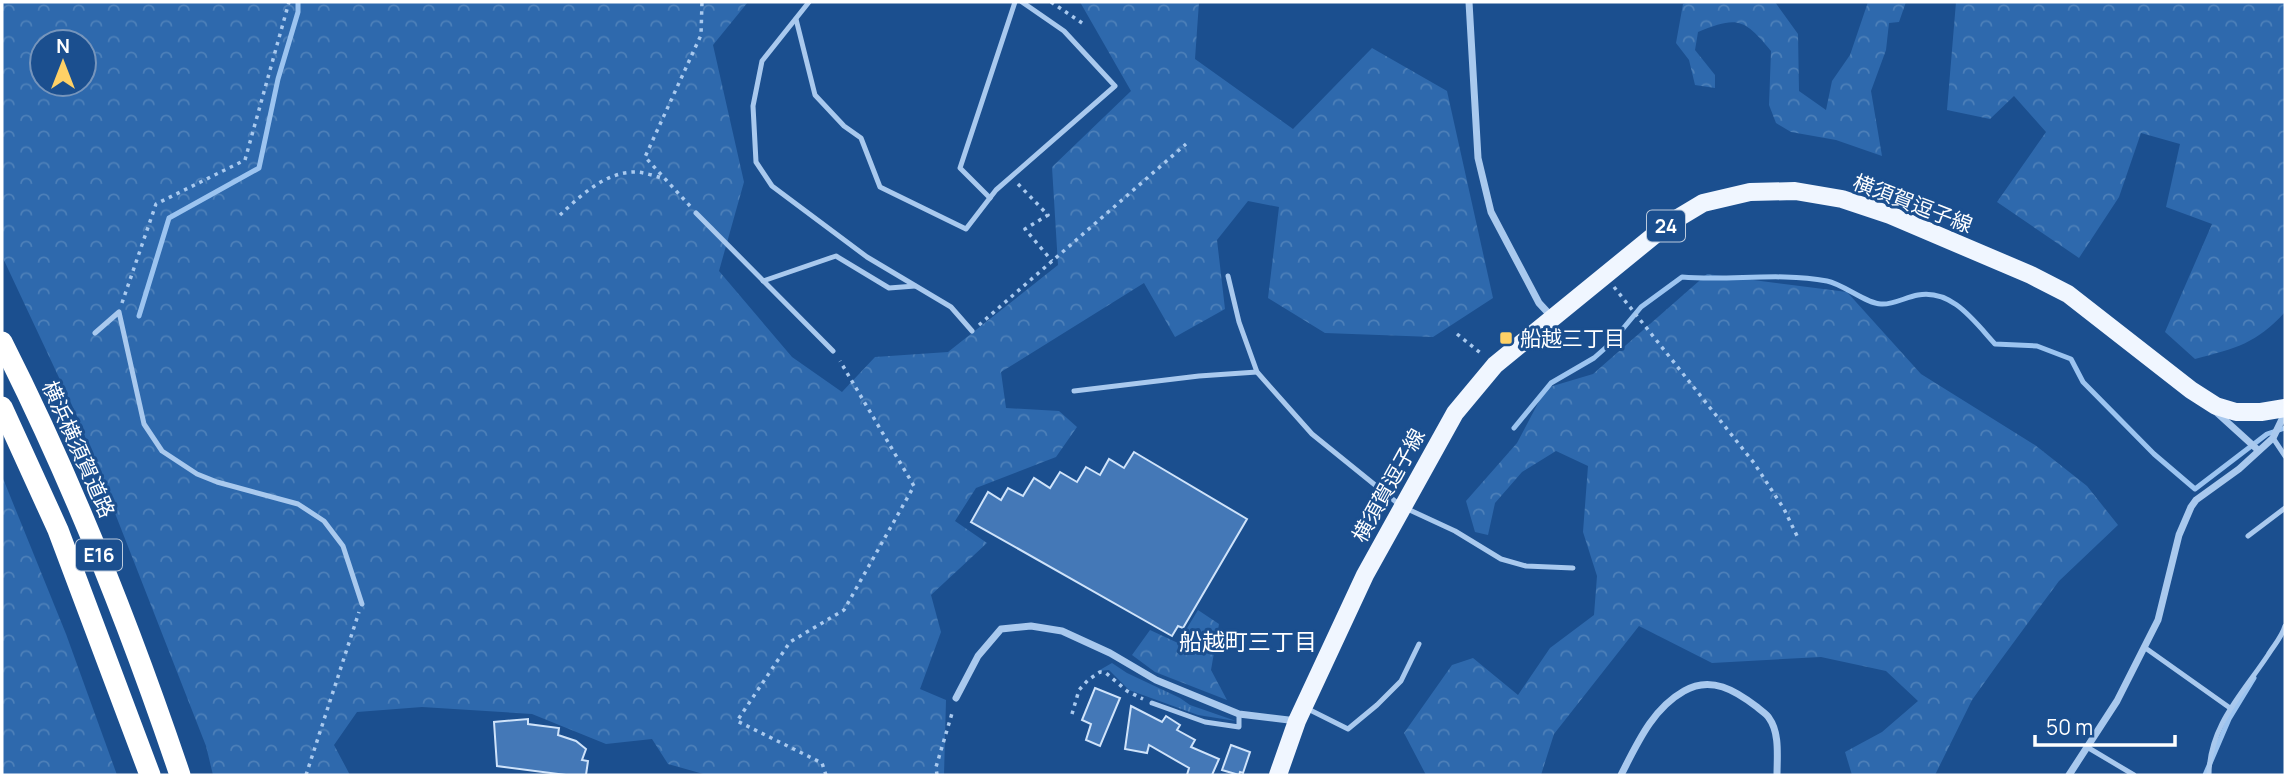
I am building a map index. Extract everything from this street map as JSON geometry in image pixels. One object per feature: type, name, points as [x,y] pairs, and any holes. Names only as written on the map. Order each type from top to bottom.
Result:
[{"type":"highway","name":"横浜横須賀道路","points":[[2,342],[39,415],[85,520],[154,698],[180,775]]},
{"type":"highway","name":"E16","points":[[2,407],[58,530],[150,775]]},
{"type":"main road","name":"横須賀逗子線","points":[[1278,775],[1300,714],[1365,575],[1455,413],[1495,365],[1668,224],[1703,203],[1750,192],[1795,191],[1842,199],[1890,215],[2031,275],[2068,294],[2191,390],[2216,406],[2236,412],[2285,408]]},
{"type":"street","points":[[1469,2],[1478,159],[1491,212],[1539,303],[1552,317]]},
{"type":"street","points":[[2191,390],[2258,450]]},
{"type":"street","points":[[2069,775],[2117,701],[2158,620],[2179,535],[2191,507],[2196,500],[2239,469],[2273,438],[2285,413]]},
{"type":"street","points":[[956,698],[978,656],[1001,629],[1031,626],[1062,631],[1110,653],[1156,680],[1239,714],[1300,714]]},
{"type":"street","points":[[1621,775],[1641,734],[1666,704],[1686,690],[1704,685],[1726,686],[1769,717],[1777,739],[1777,775]]},
{"type":"lane","points":[[809,2],[762,61],[752,106],[756,162],[772,187],[867,257],[951,307],[972,331]]},
{"type":"lane","points":[[990,198],[960,168],[1015,2]]},
{"type":"lane","points":[[796,19],[815,95],[844,126],[861,138],[880,187],[965,229],[990,198],[1115,86],[1064,31],[1022,2]]},
{"type":"lane","points":[[696,213],[833,351]]},
{"type":"lane","points":[[763,281],[836,256],[889,288],[917,286]]},
{"type":"lane","points":[[1228,276],[1239,322],[1257,372],[1312,434],[1401,506],[1455,531],[1501,559],[1526,566],[1573,568]]},
{"type":"lane","points":[[95,333],[118,312],[144,425],[162,451],[197,474],[298,504],[324,521],[343,546],[362,604]]},
{"type":"lane","points":[[1074,391],[1257,372]]},
{"type":"lane","points":[[2273,438],[2285,456]]},
{"type":"lane","points":[[2248,536],[2285,508]]},
{"type":"lane","points":[[2209,775],[2209,759],[2219,729],[2285,626]]},
{"type":"lane","points":[[1300,714],[1348,729],[1401,681],[1419,644]]},
{"type":"lane","points":[[2144,648],[2230,708]]},
{"type":"lane","points":[[1152,703],[1205,722],[1238,727],[1239,714]]},
{"type":"lane","points":[[2087,747],[2134,775]]},
{"type":"path","points":[[118,312],[156,204],[245,160],[289,2]]},
{"type":"path","points":[[696,213],[645,157],[701,35],[702,2]]},
{"type":"path","points":[[1051,2],[1085,25]]},
{"type":"path","points":[[972,331],[1186,144]]},
{"type":"path","points":[[560,215],[583,193],[612,177],[635,172],[664,178]]},
{"type":"path","points":[[1012,178],[1048,215],[1025,229],[1052,261]]},
{"type":"path","points":[[1605,274],[1754,463],[1784,509],[1798,540]]},
{"type":"path","points":[[1457,334],[1495,365]]},
{"type":"path","points":[[826,775],[822,763],[737,721],[790,642],[844,610],[914,486],[833,351]]},
{"type":"path","points":[[306,775],[362,604]]},
{"type":"path","points":[[1072,714],[1079,690],[1100,672],[1106,673],[1127,691],[1152,703]]},
{"type":"path","points":[[937,775],[936,767],[956,698]]},
{"type":"green space","points":[[2,2],[748,2],[713,45],[744,182],[719,271],[792,357],[842,392],[875,357],[948,352],[1058,265],[1052,167],[1131,91],[1080,2],[1199,2],[1195,59],[1293,129],[1372,48],[1447,91],[1493,298],[1433,337],[1325,333],[1268,298],[1279,207],[1248,201],[1217,240],[1225,309],[1175,337],[1144,283],[1001,372],[1006,408],[1059,411],[1077,427],[1056,457],[976,488],[955,521],[987,543],[931,595],[941,632],[920,689],[946,700],[944,775],[707,775],[668,764],[652,739],[606,744],[532,714],[422,707],[357,712],[334,745],[350,775],[213,775],[206,746],[77,416],[2,256]]},
{"type":"green space","points":[[1775,2],[1798,34],[1799,91],[1826,110],[1832,81],[1850,55],[1868,2],[1906,2],[1899,22],[1889,23],[1886,50],[1871,91],[1882,156],[1836,140],[1791,132],[1776,123],[1769,105],[1771,51],[1754,32],[1739,23],[1731,22],[1698,32],[1695,50],[1715,75],[1715,88],[1695,85],[1689,60],[1676,43],[1683,4]]},
{"type":"green space","points":[[1956,2],[2285,2],[2285,312],[2255,338],[2222,352],[2195,359],[2165,332],[2212,224],[2166,207],[2180,144],[2141,133],[2119,197],[2079,258],[1997,202],[2046,132],[2014,96],[1990,119],[1947,110]]},
{"type":"green space","points":[[1707,274],[1847,292],[1921,374],[2035,445],[2087,486],[2118,525],[2059,581],[1997,665],[1972,700],[1935,775],[1852,775],[1845,752],[1882,732],[1918,701],[1886,671],[1821,657],[1712,663],[1639,626],[1554,734],[1541,775],[1426,775],[1404,733],[1452,665],[1473,658],[1518,695],[1550,648],[1594,615],[1597,576],[1583,532],[1588,466],[1556,451],[1522,472],[1495,503],[1488,535],[1475,532],[1466,501],[1517,443],[1546,388],[1593,374]]},
{"type":"green space","points":[[2,476],[66,634],[117,775],[2,775]]},
{"type":"green space","points":[[1198,610],[1219,624],[1211,670],[1227,700],[1155,672],[1132,655],[1150,630],[1178,643]]},
{"type":"green space","points":[[1112,663],[1190,705],[1236,721],[1198,715],[1129,690],[1109,670],[1098,671]]},
{"type":"building","points":[[1134,452],[1247,519],[1183,628],[1178,626],[1172,636],[971,522],[988,492],[1001,500],[1008,488],[1023,496],[1034,478],[1050,488],[1060,472],[1077,482],[1086,467],[1100,475],[1109,459],[1124,468]]},
{"type":"building","points":[[1095,688],[1120,698],[1100,746],[1086,740],[1091,724],[1082,720]]},
{"type":"building","points":[[1131,706],[1162,722],[1166,716],[1180,725],[1177,730],[1195,740],[1191,747],[1219,759],[1212,775],[1187,775],[1189,768],[1149,745],[1147,753],[1125,749]]},
{"type":"building","points":[[528,719],[528,724],[559,728],[558,735],[576,741],[586,749],[582,760],[588,761],[586,775],[497,766],[494,722]]},
{"type":"building","points":[[1231,745],[1250,752],[1243,773],[1240,772],[1239,775],[1222,770]]},
{"type":"waterway","points":[[139,316],[169,218],[259,168],[278,79],[298,12],[298,2]]},
{"type":"waterway","points":[[1514,428],[1551,383],[1594,358],[1611,343],[1641,307],[1682,277],[1809,278],[1827,281],[1881,304],[1918,295],[1941,297],[1961,309],[1995,344],[2037,346],[2071,359],[2083,382],[2154,454],[2195,489],[2267,434],[2285,428]]},
{"type":"waterway","points":[[2205,775],[2229,719],[2254,678]]},
{"type":"place","name":"船越三丁目","points":[[1506,338]]},
{"type":"district","name":"船越町三丁目","points":[[1248,641]]}]
